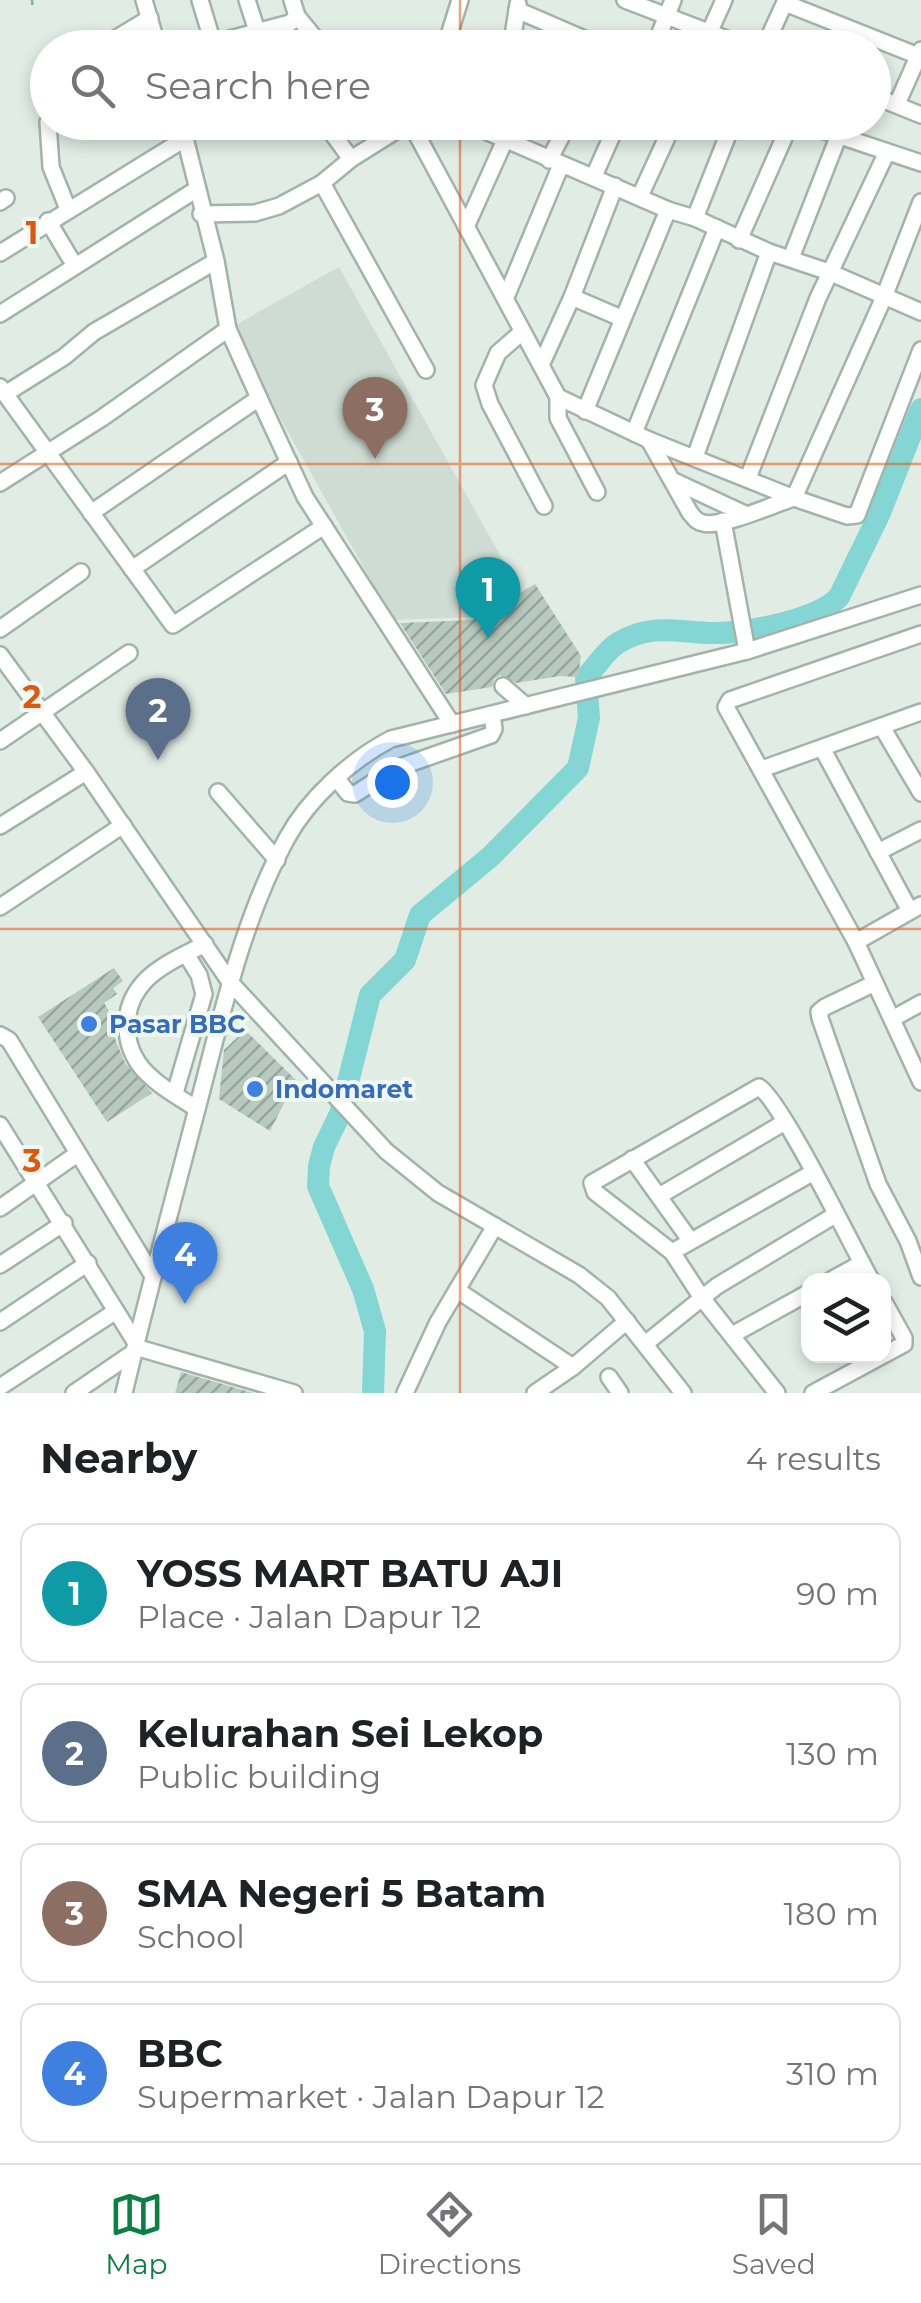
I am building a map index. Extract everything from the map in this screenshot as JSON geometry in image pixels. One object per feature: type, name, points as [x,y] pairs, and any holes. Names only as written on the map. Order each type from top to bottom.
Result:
[{"type":"street","points":[[144,0],[153,30]]},
{"type":"street","points":[[200,0],[209,30]]},
{"type":"street","points":[[247,0],[256,30]]},
{"type":"street","points":[[451,30],[460,0]]},
{"type":"street","points":[[626,0],[670,7],[708,30]]},
{"type":"street","points":[[710,30],[724,0]]},
{"type":"street","points":[[772,30],[785,2],[858,30]]},
{"type":"street","points":[[514,30],[518,5],[567,30]]},
{"type":"street","points":[[260,30],[290,23],[295,8]]},
{"type":"street","points":[[295,8],[310,30]]},
{"type":"street","points":[[130,30],[150,18]]},
{"type":"street","points":[[891,43],[920,54],[897,104]]},
{"type":"street","points":[[891,102],[921,115]]},
{"type":"street","points":[[49,140],[51,166],[68,209]]},
{"type":"street","points":[[0,253],[168,140]]},
{"type":"street","points":[[185,140],[201,214],[216,261],[228,329],[259,398],[305,497],[452,724]]},
{"type":"street","points":[[337,140],[351,160]]},
{"type":"street","points":[[201,214],[255,212],[279,206],[322,183],[382,140]]},
{"type":"street","points":[[420,140],[558,398],[558,418],[597,492]]},
{"type":"street","points":[[466,227],[506,140],[739,240],[829,272],[921,312]]},
{"type":"street","points":[[506,297],[562,140]]},
{"type":"street","points":[[594,176],[610,140]]},
{"type":"street","points":[[640,196],[666,140]]},
{"type":"street","points":[[695,218],[726,140]]},
{"type":"street","points":[[739,240],[786,140]]},
{"type":"street","points":[[791,258],[838,140]]},
{"type":"street","points":[[862,140],[921,163]]},
{"type":"street","points":[[748,478],[829,272],[887,152]]},
{"type":"street","points":[[322,183],[426,370]]},
{"type":"street","points":[[541,365],[615,186]]},
{"type":"street","points":[[0,314],[197,189]]},
{"type":"street","points":[[642,436],[674,480],[694,518],[704,524],[794,498],[915,235],[921,202]]},
{"type":"street","points":[[585,411],[668,210]]},
{"type":"street","points":[[48,221],[75,266]]},
{"type":"street","points":[[642,436],[717,228]]},
{"type":"street","points":[[694,457],[769,252]]},
{"type":"street","points":[[216,261],[94,332],[64,357],[2,390],[173,626],[324,526]]},
{"type":"street","points":[[572,297],[621,318]]},
{"type":"street","points":[[0,483],[228,329]]},
{"type":"street","points":[[522,332],[498,353],[484,385],[490,404],[544,506]]},
{"type":"street","points":[[558,398],[794,498],[848,516],[860,512],[921,350]]},
{"type":"street","points":[[92,513],[259,398]]},
{"type":"street","points":[[132,569],[289,462]]},
{"type":"street","points":[[674,480],[745,514]]},
{"type":"street","points":[[723,521],[747,646]]},
{"type":"street","points":[[0,628],[81,572]]},
{"type":"street","points":[[124,1393],[230,982],[288,837],[322,793],[373,749],[391,739],[619,684],[921,595]]},
{"type":"street","points":[[921,634],[728,702],[727,710],[856,942],[921,1082]]},
{"type":"street","points":[[0,741],[129,654]]},
{"type":"street","points":[[2,660],[86,772],[230,982],[386,1151],[438,1193],[579,1275],[608,1298],[684,1393]]},
{"type":"street","points":[[504,686],[526,706]]},
{"type":"street","points":[[762,768],[921,712]]},
{"type":"street","points":[[337,779],[348,793],[355,794],[394,768],[490,735],[494,729],[492,714]]},
{"type":"street","points":[[882,727],[921,793]]},
{"type":"street","points":[[822,748],[878,852],[916,908],[856,942]]},
{"type":"street","points":[[0,826],[86,772]]},
{"type":"street","points":[[218,792],[277,860]]},
{"type":"street","points":[[0,908],[122,825]]},
{"type":"street","points":[[878,852],[921,830]]},
{"type":"street","points":[[197,1109],[151,1078],[125,1036],[130,1008],[144,981],[205,944]]},
{"type":"street","points":[[174,1093],[204,994],[199,974],[186,954]]},
{"type":"street","points":[[874,983],[825,1007],[819,1015],[878,1184],[908,1241],[921,1278]]},
{"type":"street","points":[[892,1020],[921,1003]]},
{"type":"street","points":[[0,1035],[8,1040],[153,1276]]},
{"type":"street","points":[[777,1393],[702,1298],[672,1252],[592,1189],[597,1178],[755,1087],[767,1092],[867,1273]]},
{"type":"street","points":[[660,1196],[785,1122]]},
{"type":"street","points":[[0,1126],[6,1150],[38,1183],[135,1347],[294,1393]]},
{"type":"street","points":[[0,1208],[77,1154]]},
{"type":"street","points":[[632,1159],[690,1240]]},
{"type":"street","points":[[672,1252],[812,1173]]},
{"type":"street","points":[[645,1344],[702,1298],[835,1215]]},
{"type":"street","points":[[0,1265],[64,1223]]},
{"type":"street","points":[[405,1393],[456,1290],[495,1226]]},
{"type":"street","points":[[0,1322],[88,1263]]},
{"type":"street","points":[[845,1273],[862,1264]]},
{"type":"street","points":[[456,1290],[573,1366]]},
{"type":"street","points":[[732,1335],[801,1297]]},
{"type":"street","points":[[0,1388],[116,1312]]},
{"type":"street","points":[[891,1315],[904,1338],[904,1344],[891,1351]]},
{"type":"street","points":[[535,1393],[627,1321]]},
{"type":"street","points":[[74,1393],[135,1347]]},
{"type":"street","points":[[814,1393],[869,1363]]},
{"type":"street","points":[[610,1377],[620,1393]]},
{"type":"path","points":[[32,0],[33,13]]},
{"type":"shaded area","points":[[339,267],[520,591],[474,617],[393,620],[230,328]]},
{"type":"building","points":[[535,584],[581,656],[578,677],[516,683],[500,675],[492,687],[446,694],[400,623],[473,620]]},
{"type":"building","points":[[114,968],[123,981],[113,988],[117,994],[104,1003],[116,1022],[111,1029],[125,1063],[152,1093],[107,1122],[38,1017]]},
{"type":"building","name":"Indomaret","points":[[245,1030],[296,1080],[270,1131],[219,1099],[224,1050]]},
{"type":"building","points":[[181,1372],[253,1393],[175,1393]]},
{"type":"waterway","points":[[373,1393],[375,1331],[363,1289],[318,1186],[324,1147],[340,1114],[370,995],[405,960],[420,915],[490,857],[578,768],[589,718],[586,677],[614,646],[655,631],[715,633],[763,628],[815,612],[839,597],[879,515],[921,409]]},
{"type":"place","name":"SMA Negeri 5 Batam","points":[[375,459]]},
{"type":"place","name":"YOSS MART BATU AJI","points":[[488,639]]},
{"type":"place","name":"Kelurahan Sei Lekop","points":[[158,760]]},
{"type":"place","name":"Pasar BBC","points":[[89,1024]]},
{"type":"place","name":"Indomaret","points":[[255,1089]]},
{"type":"place","name":"BBC","points":[[185,1304]]}]
